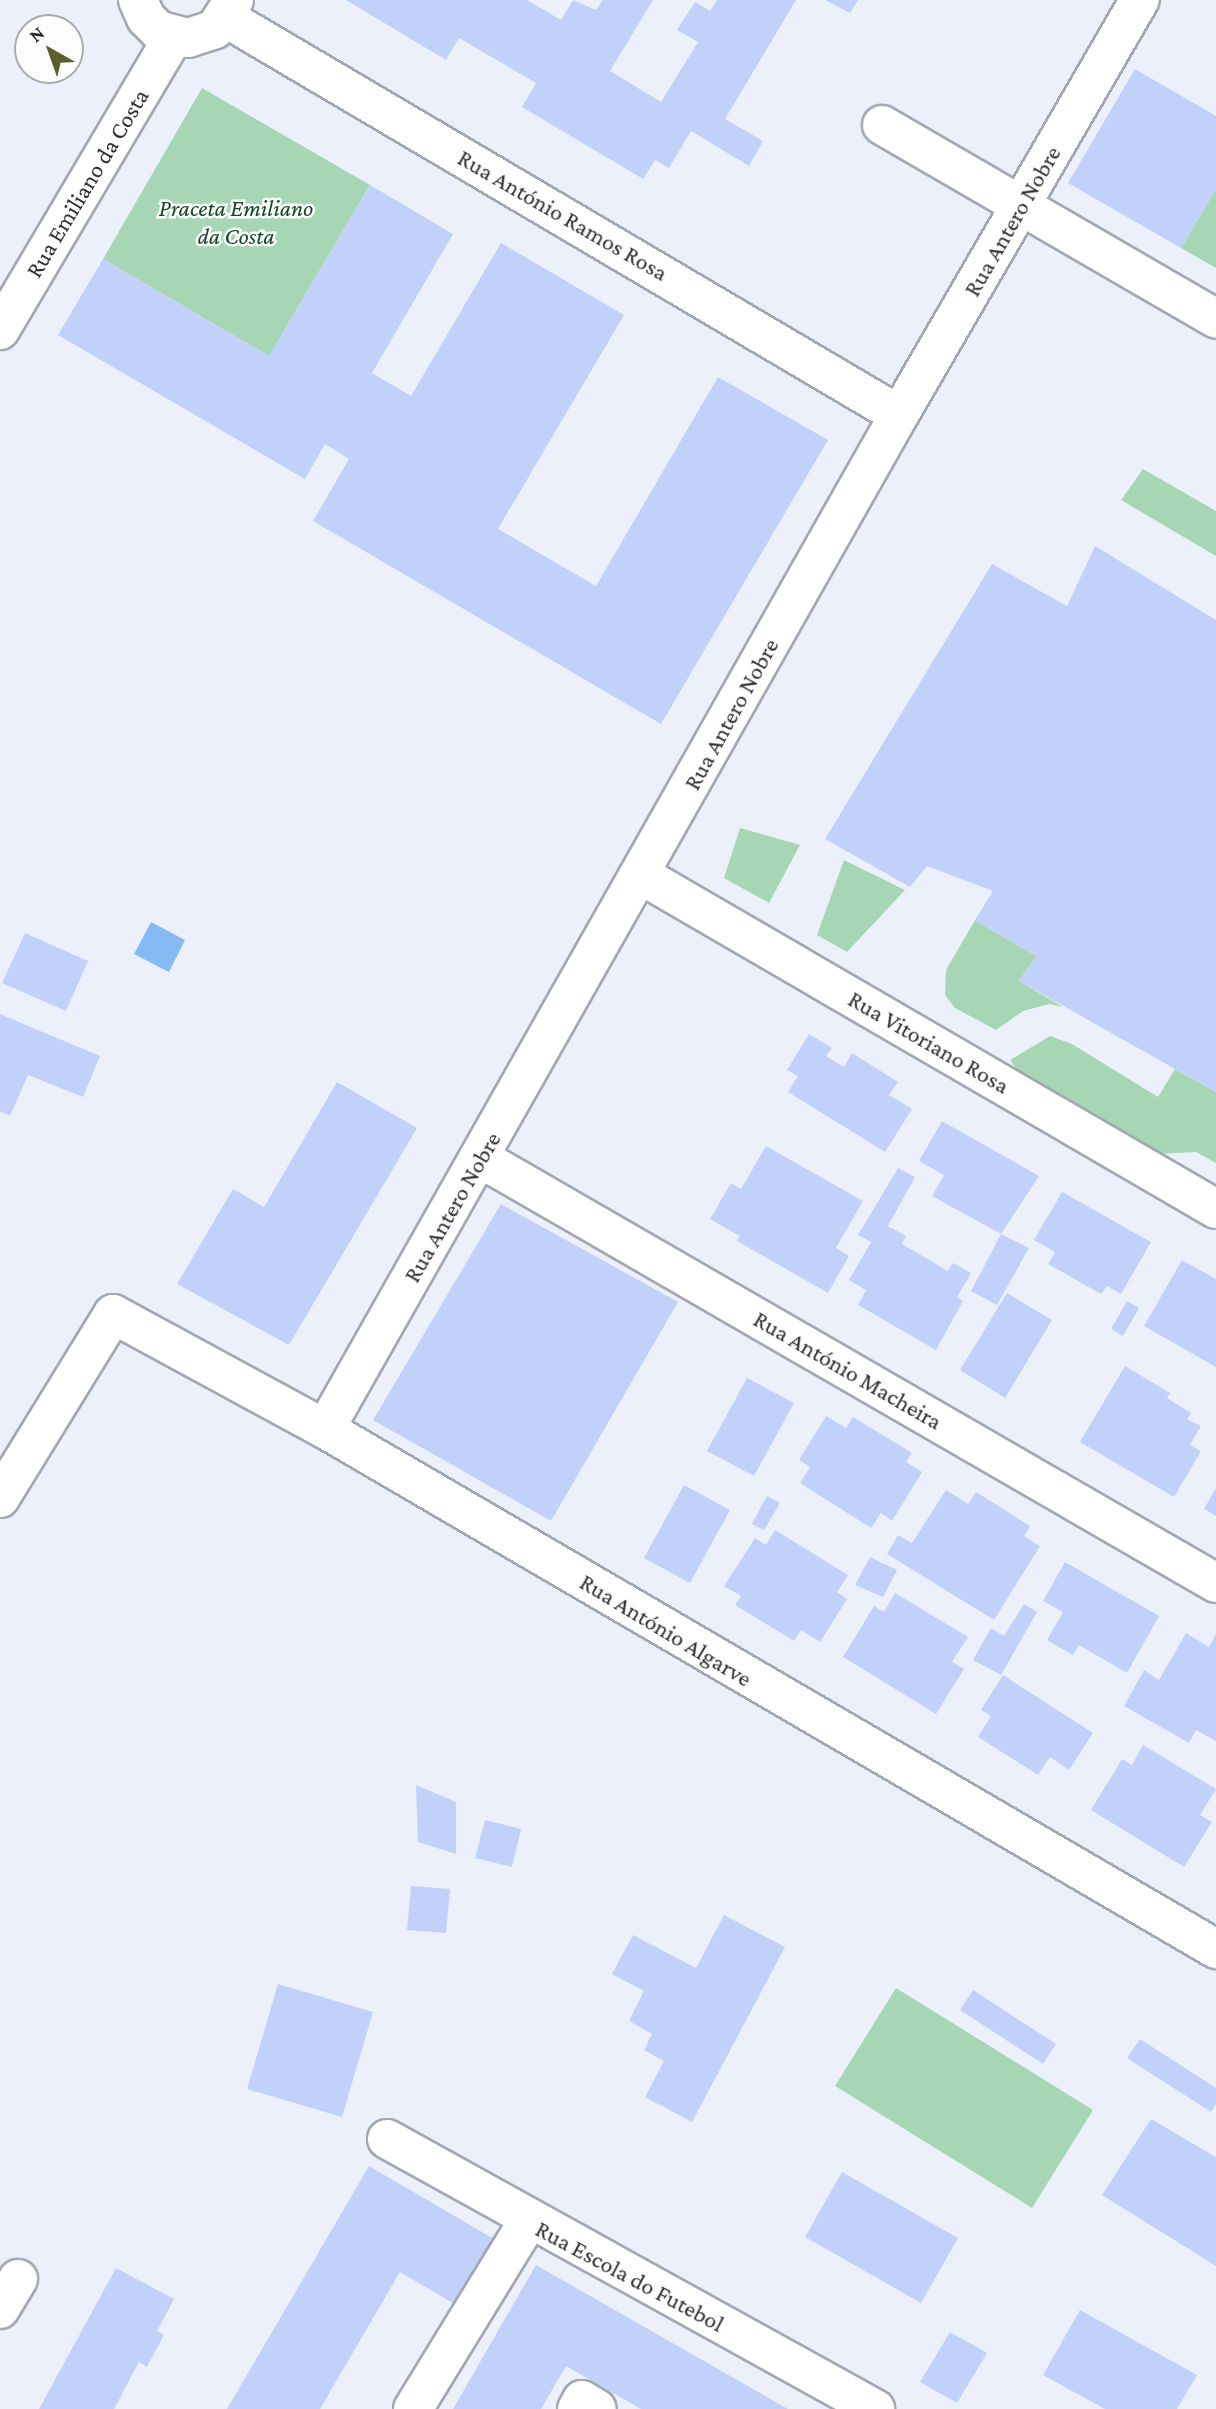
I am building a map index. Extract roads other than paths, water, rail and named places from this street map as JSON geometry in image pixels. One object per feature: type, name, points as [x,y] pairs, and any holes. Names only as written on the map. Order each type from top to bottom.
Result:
[{"type":"street","points":[[138,0],[146,18],[173,37],[202,36],[230,9]]},
{"type":"street","name":"Rua Antero Nobre","points":[[325,1429],[481,1158],[899,415],[1140,0]]},
{"type":"street","name":"Rua António Ramos Rosa","points":[[230,9],[899,415]]},
{"type":"street","name":"Rua Emiliano da Costa","points":[[0,330],[173,37]]},
{"type":"street","points":[[882,125],[1216,319]]},
{"type":"street","name":"Rua Vitoriano Rosa","points":[[641,875],[1216,1209]]},
{"type":"street","name":"Rua António Macheira","points":[[481,1158],[1216,1583]]},
{"type":"street","name":"Rua António Algarve","points":[[0,1498],[113,1314],[325,1429],[1216,1949]]},
{"type":"street","name":"Rua Escola do Futebol","points":[[387,2140],[528,2221],[875,2409]]},
{"type":"street","points":[[413,2409],[528,2221]]},
{"type":"street","points":[[577,2409],[582,2400],[597,2409]]},
{"type":"water","points":[[151,922],[185,940],[169,972],[134,954]]},
{"type":"park label","name":"Praceta Emiliano da Costa","points":[[236,222]]}]
